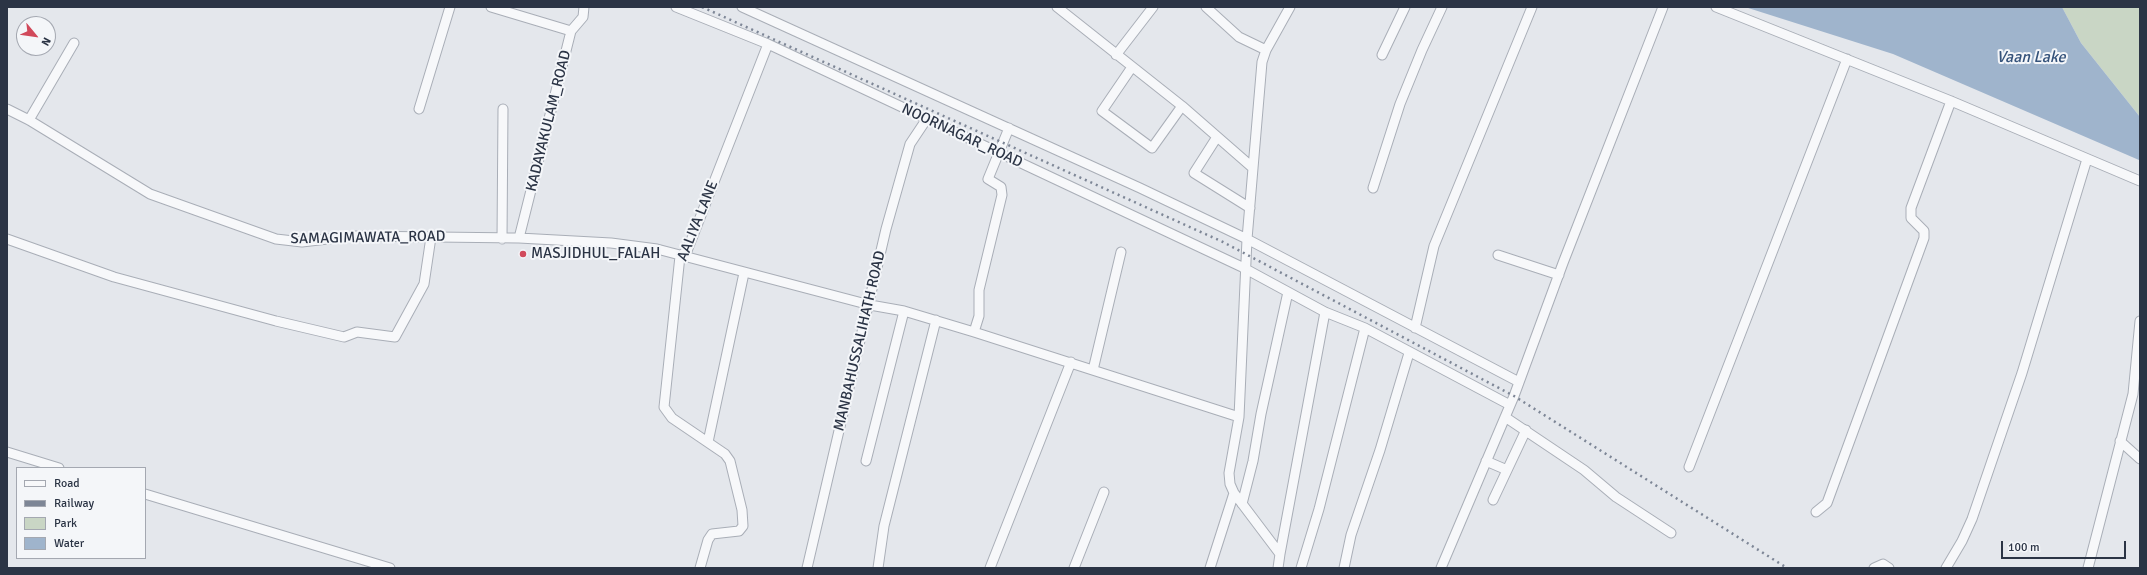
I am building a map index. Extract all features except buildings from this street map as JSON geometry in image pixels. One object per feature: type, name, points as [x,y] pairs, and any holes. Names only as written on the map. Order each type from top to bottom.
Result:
[{"type":"street","points":[[419,109],[450,7]]},
{"type":"street","points":[[491,7],[571,31]]},
{"type":"street","name":"KADAYAKULAM_ROAD","points":[[520,238],[571,31],[583,17],[584,7]]},
{"type":"street","name":"NOORNAGAR_ROAD","points":[[676,7],[768,44],[926,120],[1246,269],[1325,312],[1365,328],[1409,353],[1510,405]]},
{"type":"street","points":[[742,7],[1009,128],[1247,239],[1519,382]]},
{"type":"street","points":[[1057,7],[1182,106],[1253,168]]},
{"type":"street","points":[[1116,55],[1153,7]]},
{"type":"street","points":[[1206,7],[1239,37],[1266,50]]},
{"type":"street","points":[[1280,554],[1234,494],[1230,484],[1230,473],[1239,417],[1247,239],[1262,62],[1266,50],[1290,7]]},
{"type":"street","points":[[1382,55],[1405,7]]},
{"type":"street","points":[[1373,188],[1400,104],[1422,50],[1442,7]]},
{"type":"street","points":[[1415,328],[1434,246],[1532,7]]},
{"type":"street","points":[[1442,568],[1510,405],[1558,275],[1663,7]]},
{"type":"street","points":[[1716,7],[1951,101],[2140,181]]},
{"type":"street","points":[[30,120],[74,43]]},
{"type":"street","name":"AALIYA LANE","points":[[708,442],[672,418],[664,407],[680,256],[688,251],[768,44]]},
{"type":"street","points":[[1689,468],[1847,59]]},
{"type":"street","points":[[1132,67],[1102,110],[1152,148],[1182,106]]},
{"type":"street","points":[[1816,512],[1827,503],[1924,238],[1924,231],[1911,218],[1911,208],[1951,101]]},
{"type":"street","name":"SAMAGIMAWATA_ROAD","points":[[7,109],[30,120],[150,194],[276,239],[302,242],[353,236],[502,239],[520,238],[611,243],[657,249],[680,256],[714,263],[744,273],[788,282],[870,305],[904,311],[936,320],[1239,417]]},
{"type":"street","points":[[502,239],[504,109]]},
{"type":"street","name":"MANBAHUSSALIHATH ROAD","points":[[808,568],[870,305],[886,229],[910,144],[926,120]]},
{"type":"street","points":[[974,332],[979,316],[979,290],[1002,195],[1001,187],[988,179],[1009,128]]},
{"type":"street","points":[[1217,137],[1194,173],[1250,208]]},
{"type":"street","points":[[1946,568],[1962,541],[1987,475],[2022,373],[2087,158]]},
{"type":"street","points":[[7,239],[114,277],[276,321],[344,337],[357,332],[395,337],[424,284],[431,237]]},
{"type":"street","points":[[1094,370],[1121,252]]},
{"type":"street","points":[[1498,255],[1558,275]]},
{"type":"street","points":[[700,568],[708,540],[712,534],[739,531],[743,526],[742,510],[730,461],[725,454],[708,442],[744,273]]},
{"type":"street","points":[[1242,504],[1253,462],[1261,414],[1288,292]]},
{"type":"street","points":[[866,461],[904,311]]},
{"type":"street","points":[[1278,568],[1325,312]]},
{"type":"street","points":[[878,568],[884,526],[936,320]]},
{"type":"street","points":[[2088,568],[2133,394],[2140,321]]},
{"type":"street","points":[[1301,568],[1319,509],[1365,328]]},
{"type":"street","points":[[1344,568],[1351,535],[1380,450],[1409,353]]},
{"type":"street","points":[[990,568],[1071,362]]},
{"type":"street","points":[[1505,417],[1584,470],[1616,497],[1671,533]]},
{"type":"street","points":[[1493,500],[1526,430]]},
{"type":"street","points":[[2120,442],[2140,459]]},
{"type":"street","points":[[7,452],[56,467]]},
{"type":"street","points":[[1486,461],[1507,470]]},
{"type":"street","points":[[1074,568],[1104,492]]},
{"type":"street","points":[[146,494],[390,568]]},
{"type":"street","points":[[1210,568],[1234,494]]},
{"type":"street","points":[[1874,568],[1883,564],[1889,568]]},
{"type":"green space","points":[[2062,7],[2140,7],[2140,117],[2081,43]]},
{"type":"water","name":"Vaan Lake","points":[[1745,7],[2062,7],[2081,43],[2140,117],[2139,160],[1893,54]]},
{"type":"railway","points":[[702,7],[1223,242],[1514,396],[1787,568]]},
{"type":"place","name":"MASJIDHUL_FALAH","points":[[523,254]]}]
